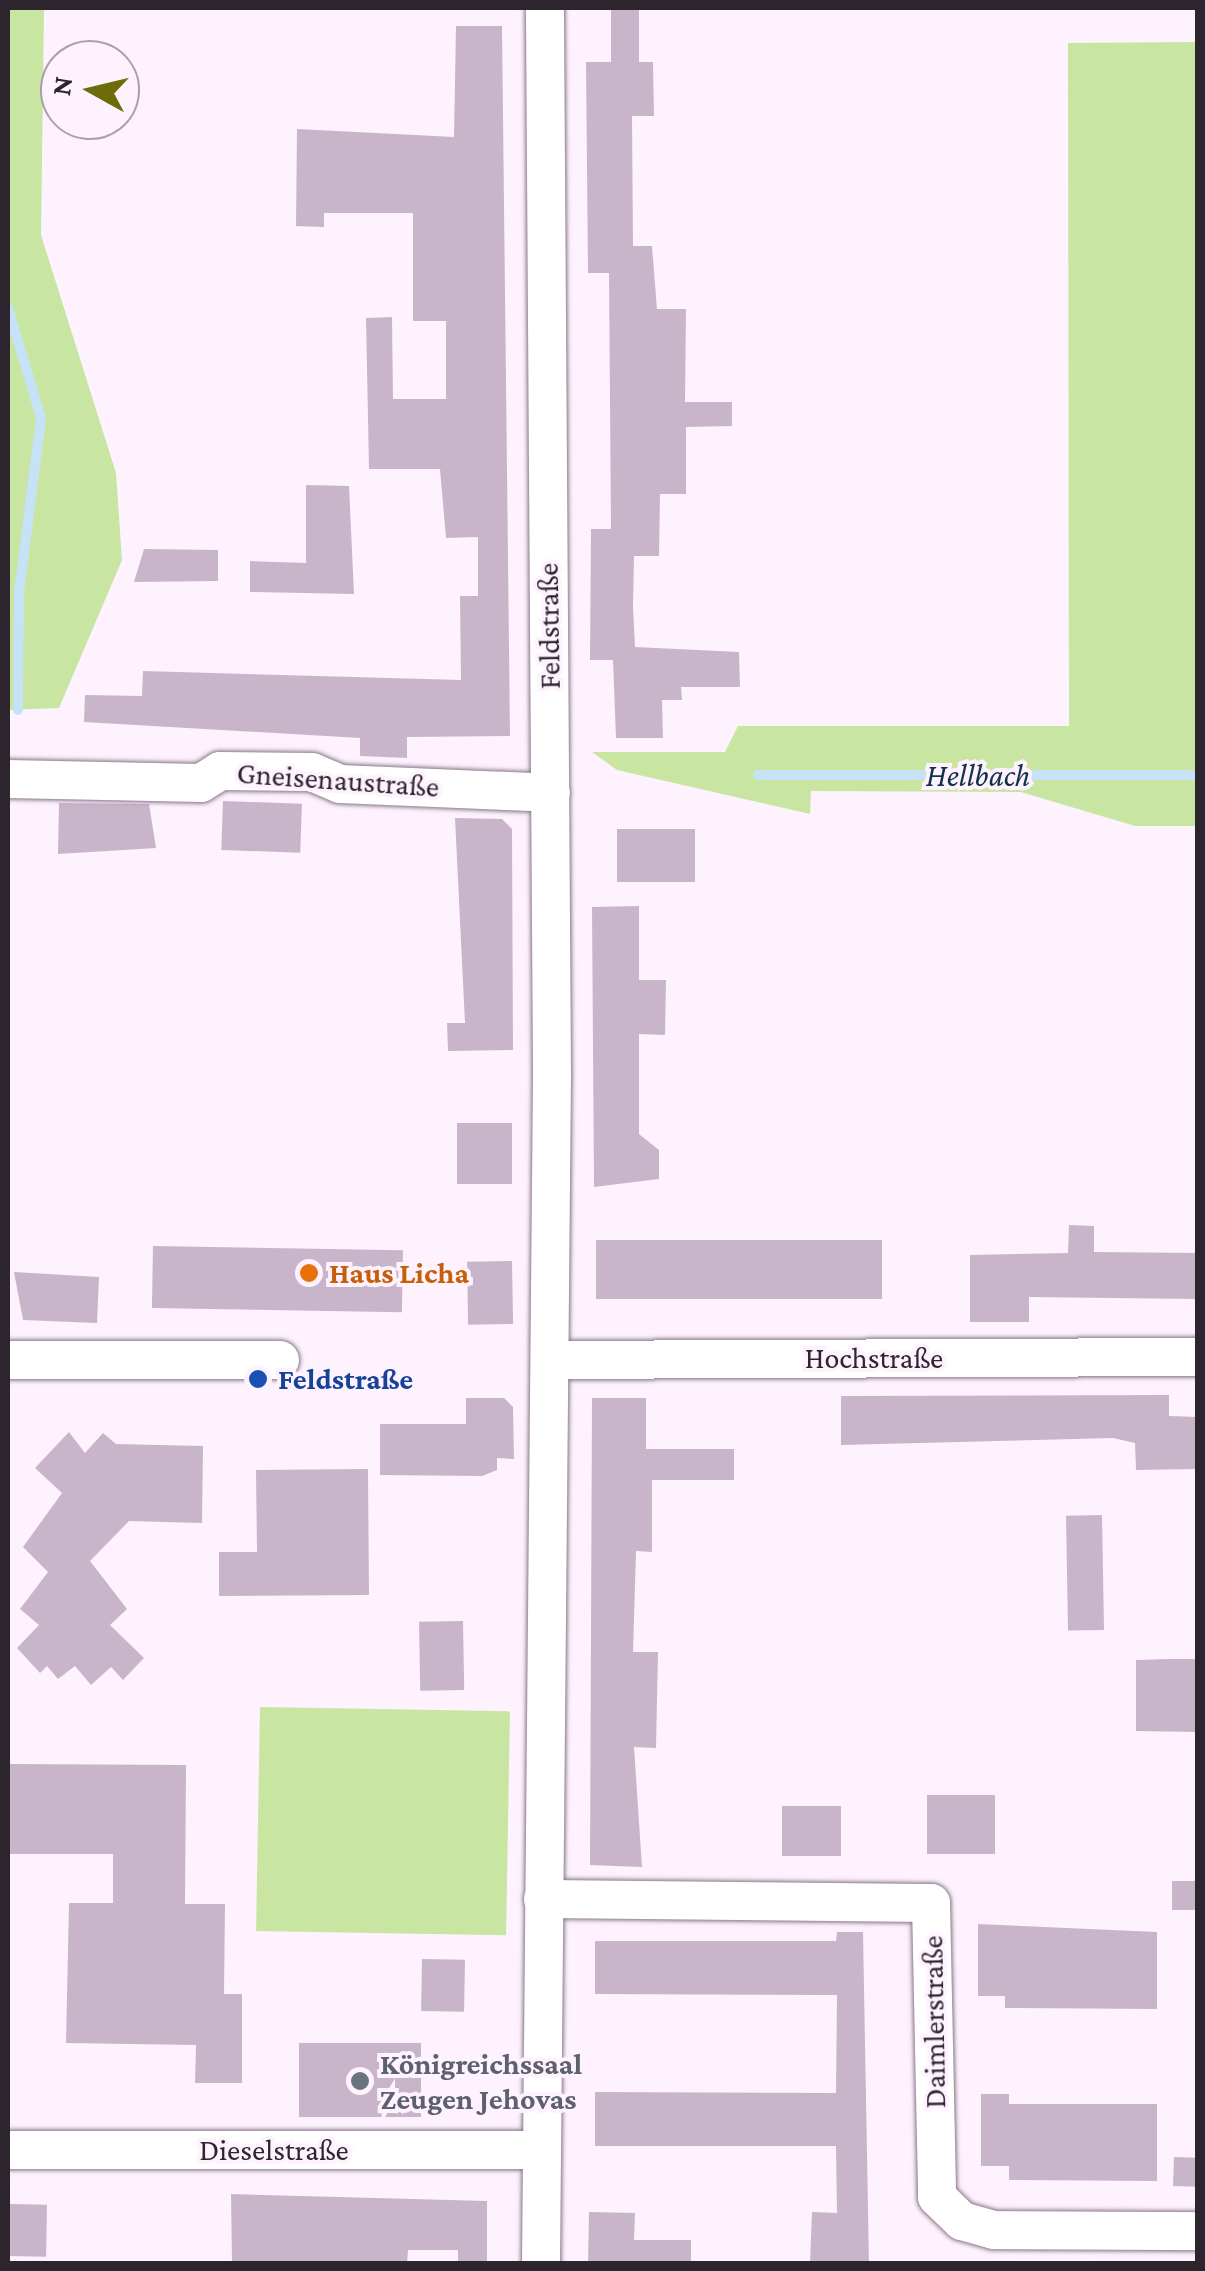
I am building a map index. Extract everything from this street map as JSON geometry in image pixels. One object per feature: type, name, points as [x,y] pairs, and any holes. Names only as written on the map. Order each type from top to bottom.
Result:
[{"type":"street","name":"Feldstraße","points":[[542,2264],[551,792],[545,8]]},
{"type":"street","name":"Gneisenaustraße","points":[[8,779],[201,783],[220,771],[312,772],[340,784],[551,792]]},
{"type":"street","name":"Hochstraße","points":[[550,1360],[1198,1357]]},
{"type":"street","points":[[8,1360],[280,1360]]},
{"type":"street","name":"Daimlerstraße","points":[[544,1899],[932,1903],[937,2197],[962,2221],[994,2230],[1198,2231]]},
{"type":"street","name":"Dieselstraße","points":[[8,2150],[541,2150]]},
{"type":"green space","points":[[8,8],[44,8],[44,40],[40,40],[41,235],[116,473],[122,560],[59,708],[8,710]]},
{"type":"green space","points":[[1197,42],[1197,826],[1135,826],[1021,792],[811,791],[810,814],[617,770],[592,752],[725,752],[738,726],[1069,726],[1068,43]]},
{"type":"green space","points":[[260,1707],[510,1711],[506,1935],[256,1931]]},
{"type":"building","points":[[611,8],[639,8],[639,62],[653,62],[654,116],[632,116],[633,246],[652,246],[657,309],[686,309],[685,402],[732,402],[732,426],[686,427],[686,494],[660,494],[659,556],[634,556],[633,606],[635,647],[739,652],[740,687],[681,687],[682,700],[662,700],[663,738],[616,738],[613,660],[590,660],[591,529],[611,529],[609,273],[588,273],[586,62],[611,62]]},
{"type":"building","points":[[456,26],[502,26],[510,736],[407,737],[407,758],[360,756],[360,738],[84,722],[85,695],[142,696],[143,671],[461,680],[460,596],[478,596],[478,537],[446,538],[440,469],[369,469],[366,318],[392,317],[393,399],[446,399],[446,321],[413,321],[413,213],[324,213],[324,227],[296,226],[297,129],[454,137]]},
{"type":"building","points":[[306,485],[349,486],[354,594],[250,592],[250,561],[306,563]]},
{"type":"building","points":[[144,549],[218,550],[218,581],[134,582]]},
{"type":"building","points":[[223,801],[302,804],[300,853],[221,850]]},
{"type":"building","points":[[59,803],[149,804],[156,848],[58,854]]},
{"type":"building","points":[[455,818],[502,819],[512,829],[513,1050],[448,1051],[447,1023],[465,1023]]},
{"type":"building","points":[[617,829],[695,829],[695,882],[617,882]]},
{"type":"building","points":[[639,906],[639,980],[666,980],[665,1035],[639,1034],[639,1134],[659,1150],[659,1179],[594,1187],[592,907]]},
{"type":"building","points":[[457,1123],[512,1123],[512,1184],[457,1184]]},
{"type":"building","points":[[1069,1225],[1094,1226],[1094,1252],[1198,1253],[1198,1299],[1029,1297],[1029,1322],[970,1322],[970,1255],[1068,1253]]},
{"type":"building","points":[[596,1240],[882,1240],[882,1299],[596,1299]]},
{"type":"building","points":[[153,1246],[403,1250],[402,1312],[152,1308]]},
{"type":"building","points":[[512,1261],[513,1324],[468,1325],[467,1262]]},
{"type":"building","points":[[14,1272],[99,1277],[97,1323],[23,1320]]},
{"type":"building","points":[[1169,1395],[1169,1416],[1198,1417],[1198,1469],[1136,1470],[1135,1443],[1113,1438],[841,1445],[841,1396]]},
{"type":"building","points":[[466,1398],[504,1398],[513,1407],[514,1459],[497,1458],[497,1470],[482,1476],[380,1475],[380,1424],[466,1424]]},
{"type":"building","points":[[592,1398],[646,1398],[646,1449],[734,1449],[734,1480],[652,1480],[652,1552],[636,1551],[633,1652],[658,1652],[656,1748],[634,1747],[642,1867],[590,1865]]},
{"type":"building","points":[[69,1432],[85,1453],[103,1433],[116,1444],[203,1446],[202,1523],[129,1521],[90,1561],[127,1609],[110,1625],[144,1658],[123,1680],[111,1667],[91,1685],[75,1666],[58,1679],[47,1666],[40,1673],[17,1648],[39,1625],[20,1609],[48,1572],[23,1547],[62,1493],[35,1468]]},
{"type":"building","points":[[368,1469],[369,1595],[219,1596],[219,1552],[257,1552],[256,1470]]},
{"type":"building","points":[[1102,1515],[1104,1630],[1068,1631],[1066,1516]]},
{"type":"building","points":[[463,1621],[464,1690],[420,1691],[419,1622]]},
{"type":"building","points":[[1198,1659],[1198,1732],[1136,1731],[1136,1660]]},
{"type":"building","points":[[8,1764],[186,1765],[185,1904],[225,1904],[224,1994],[242,1994],[242,2083],[195,2083],[196,2045],[66,2043],[69,1903],[113,1903],[113,1854],[8,1854]]},
{"type":"building","points":[[927,1795],[995,1795],[995,1854],[927,1854]]},
{"type":"building","points":[[782,1806],[841,1806],[841,1856],[782,1856]]},
{"type":"building","points":[[1172,1881],[1198,1881],[1198,1910],[1172,1910]]},
{"type":"building","points":[[978,1924],[1157,1932],[1157,2009],[1005,2008],[1005,1996],[978,1996]]},
{"type":"building","points":[[837,1932],[863,1932],[869,2264],[810,2264],[812,2212],[837,2213],[836,2146],[595,2146],[595,2092],[836,2093],[837,1995],[595,1994],[595,1941],[836,1941]]},
{"type":"building","points":[[422,1959],[465,1960],[464,2012],[421,2011]]},
{"type":"building","name":"Königreichssaal Zeugen Jehovas","points":[[299,2043],[421,2043],[421,2117],[299,2117]]},
{"type":"building","points":[[981,2094],[1009,2094],[1009,2104],[1157,2104],[1157,2181],[1009,2180],[1009,2166],[981,2166]]},
{"type":"building","points":[[1174,2157],[1198,2158],[1197,2187],[1173,2186]]},
{"type":"building","points":[[231,2194],[487,2201],[487,2264],[458,2264],[458,2250],[408,2250],[407,2264],[232,2264]]},
{"type":"building","points":[[8,2204],[47,2205],[46,2257],[8,2256]]},
{"type":"building","points":[[589,2212],[635,2213],[634,2240],[691,2240],[691,2264],[588,2264]]},
{"type":"waterway","name":"Hellbach","points":[[8,308],[41,418],[19,593],[18,710]]},
{"type":"waterway","name":"Hellbach","points":[[758,775],[1198,775]]},
{"type":"place","name":"Haus Licha","points":[[309,1273]]},
{"type":"place","name":"Feldstraße","points":[[258,1379]]},
{"type":"place","name":"Königreichssaal Zeugen Jehovas","points":[[360,2081]]}]
